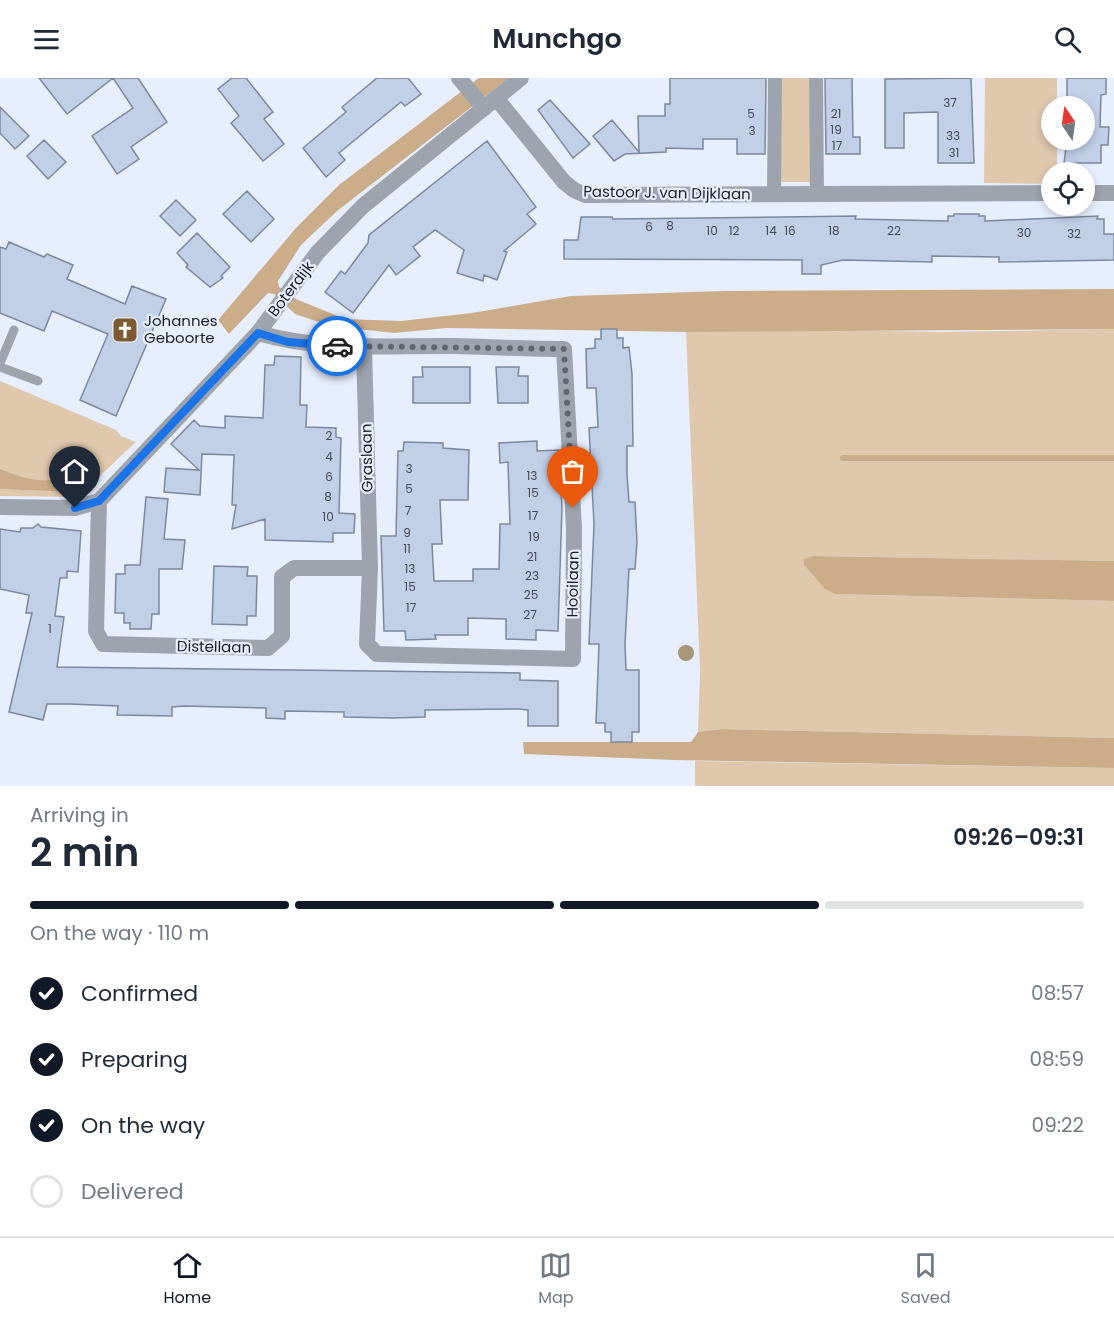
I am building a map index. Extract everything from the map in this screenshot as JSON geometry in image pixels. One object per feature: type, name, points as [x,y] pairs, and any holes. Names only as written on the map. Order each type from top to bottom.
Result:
[{"type":"street","name":"Boterdijk","points":[[99,501],[258,333],[318,252],[363,206],[486,103],[521,78]]},
{"type":"street","points":[[774,194],[775,78]]},
{"type":"street","points":[[816,78],[817,194]]},
{"type":"street","name":"Pastoor J. van Dijklaan","points":[[461,80],[564,182],[585,195],[1041,193]]},
{"type":"street","points":[[1095,193],[1114,193]]},
{"type":"street","name":"Hooilaan","points":[[258,333],[288,342],[364,348],[455,346],[564,349],[574,528],[573,659],[377,654],[367,644],[370,568]]},
{"type":"street","name":"Graslaan","points":[[364,348],[370,568]]},
{"type":"street","points":[[0,507],[75,508],[99,501]]},
{"type":"street","name":"Distellaan","points":[[99,501],[96,631],[103,644],[268,648],[282,636],[282,578],[294,568],[370,568]]},
{"type":"lane","points":[[14,330],[0,365],[38,381]]},
{"type":"shaded area","points":[[479,78],[509,78],[337,211],[301,245],[278,281],[279,287],[296,299],[345,319],[401,321],[472,313],[571,296],[724,291],[1114,289],[1114,329],[686,332],[447,328],[394,333],[331,326],[295,314],[274,294],[268,293],[229,334],[218,320],[296,228],[339,185]]},
{"type":"shaded area","points":[[781,78],[813,78],[812,182],[780,182]]},
{"type":"shaded area","points":[[985,78],[1057,78],[1057,96],[1041,96],[1041,150],[1057,150],[1057,162],[1041,162],[1041,184],[984,183]]},
{"type":"shaded area","points":[[761,329],[941,332],[1114,329],[1114,561],[813,556],[804,560],[804,565],[825,589],[835,594],[1114,601],[1114,738],[722,729],[698,732],[700,671],[686,332]]},
{"type":"shaded area","points":[[0,381],[116,430],[121,436],[136,442],[88,487],[71,497],[0,496],[0,489],[69,492],[92,466],[67,477],[46,480],[25,478],[0,469]]},
{"type":"shaded area","points":[[92,465],[100,470],[87,483],[69,492],[0,489],[0,469],[25,478],[46,480],[67,476]]},
{"type":"shaded area","points":[[813,556],[1114,561],[1114,601],[835,594],[825,589],[804,565],[804,559]]},
{"type":"shaded area","points":[[722,729],[1114,738],[1114,768],[674,760],[524,754],[523,742],[691,742],[698,732]]},
{"type":"shaded area","points":[[695,761],[1114,768],[1114,786],[695,786]]},
{"type":"building","points":[[39,78],[113,78],[67,114]]},
{"type":"building","points":[[113,78],[138,78],[167,122],[131,147],[139,159],[117,174],[92,136],[133,108]]},
{"type":"building","points":[[232,78],[246,78],[273,112],[264,119],[284,144],[263,161],[231,123],[239,116],[218,89]]},
{"type":"building","points":[[377,78],[408,78],[421,94],[405,106],[401,102],[339,153],[345,160],[326,177],[303,148],[346,112],[342,107]]},
{"type":"building","points":[[670,78],[766,78],[765,154],[737,154],[737,139],[703,139],[703,149],[666,148],[666,152],[625,154],[614,161],[593,136],[612,120],[639,152],[638,116],[665,116],[665,104],[670,104]]},
{"type":"building","points":[[825,78],[852,78],[853,137],[860,137],[860,154],[826,154]]},
{"type":"building","points":[[971,78],[974,163],[938,163],[938,112],[904,113],[904,148],[885,148],[885,79]]},
{"type":"building","points":[[1067,78],[1106,78],[1106,94],[1101,95],[1100,127],[1109,127],[1108,145],[1101,145],[1101,163],[1064,162],[1066,150],[1095,150],[1095,96],[1067,96]]},
{"type":"building","points":[[550,100],[590,144],[573,158],[538,110]]},
{"type":"building","points":[[0,107],[29,136],[15,149],[0,133]]},
{"type":"building","points":[[44,140],[66,162],[48,179],[27,156]]},
{"type":"building","points":[[487,141],[536,207],[527,214],[536,224],[504,251],[507,252],[497,280],[484,275],[483,281],[457,273],[464,250],[435,230],[413,247],[420,256],[396,275],[389,265],[353,313],[325,292],[341,271],[345,274],[368,243],[369,235]]},
{"type":"building","points":[[247,191],[274,219],[251,242],[223,214]]},
{"type":"building","points":[[176,200],[196,220],[180,236],[160,216]]},
{"type":"building","points":[[954,214],[979,214],[979,216],[985,216],[985,221],[1098,216],[1097,219],[1104,219],[1104,234],[1114,234],[1114,260],[999,262],[999,257],[932,256],[932,262],[843,260],[821,265],[821,274],[802,274],[802,260],[564,259],[564,240],[578,240],[581,217],[612,217],[613,219],[856,216],[855,219],[948,221],[948,216],[954,216]]},
{"type":"building","points":[[197,233],[230,267],[221,276],[223,278],[210,287],[186,267],[188,265],[177,253]]},
{"type":"building","name":"Johannes Geboorte","points":[[9,242],[44,257],[47,254],[73,265],[67,279],[125,304],[132,286],[166,299],[116,416],[80,400],[108,334],[52,311],[44,331],[0,313],[0,247],[6,249]]},
{"type":"building","points":[[601,329],[617,329],[617,338],[623,338],[623,348],[629,347],[632,374],[633,446],[627,446],[627,474],[629,502],[635,502],[637,542],[635,569],[629,569],[625,644],[626,670],[639,670],[639,732],[632,732],[632,742],[611,742],[611,732],[605,732],[605,723],[596,723],[599,644],[589,644],[594,524],[589,428],[598,427],[596,388],[587,388],[586,349],[595,348],[595,339],[601,339]]},
{"type":"building","points":[[275,356],[301,357],[300,405],[307,405],[306,427],[336,428],[336,437],[341,438],[339,513],[355,514],[354,533],[333,533],[333,542],[265,540],[265,519],[232,529],[236,505],[232,505],[234,455],[202,454],[200,495],[164,492],[166,468],[199,470],[171,444],[194,420],[200,426],[225,428],[225,416],[263,418],[265,365],[274,365]]},
{"type":"building","points":[[422,367],[470,367],[470,403],[413,403],[413,377],[423,377]]},
{"type":"building","points":[[496,367],[519,367],[518,376],[528,376],[528,403],[498,403]]},
{"type":"building","points":[[537,441],[537,451],[559,450],[562,508],[558,631],[536,630],[536,640],[506,639],[506,619],[468,618],[468,635],[435,635],[436,639],[406,640],[405,631],[384,631],[381,536],[396,536],[398,451],[403,451],[404,442],[443,443],[443,448],[469,450],[468,500],[440,500],[442,544],[432,544],[434,581],[473,581],[473,569],[499,569],[500,524],[510,524],[508,462],[500,463],[499,443]]},
{"type":"building","points":[[146,497],[168,499],[164,539],[185,540],[182,569],[159,569],[159,614],[152,614],[151,629],[130,629],[130,623],[124,623],[124,613],[115,613],[116,574],[125,574],[125,565],[140,565]]},
{"type":"building","points":[[38,524],[41,527],[81,531],[78,572],[67,571],[67,578],[60,578],[55,616],[64,617],[57,667],[520,673],[520,680],[558,681],[558,726],[528,726],[528,710],[519,709],[425,710],[425,717],[393,718],[344,717],[344,712],[285,711],[285,719],[266,718],[266,708],[184,706],[172,707],[172,716],[117,715],[118,706],[47,704],[43,720],[9,712],[32,613],[26,613],[29,595],[0,589],[0,529],[20,532],[21,528],[33,528]]},
{"type":"building","points":[[214,566],[248,567],[247,576],[257,576],[256,616],[247,616],[247,625],[212,624]]},
{"type":"waterway","points":[[843,458],[1114,458]]},
{"type":"way so far","points":[[337,346],[564,349],[573,508]]},
{"type":"place","name":"Johannes Geboorte","points":[[125,330]]},
{"type":"route","points":[[75,508],[99,501],[258,333],[288,342],[337,346]]}]
